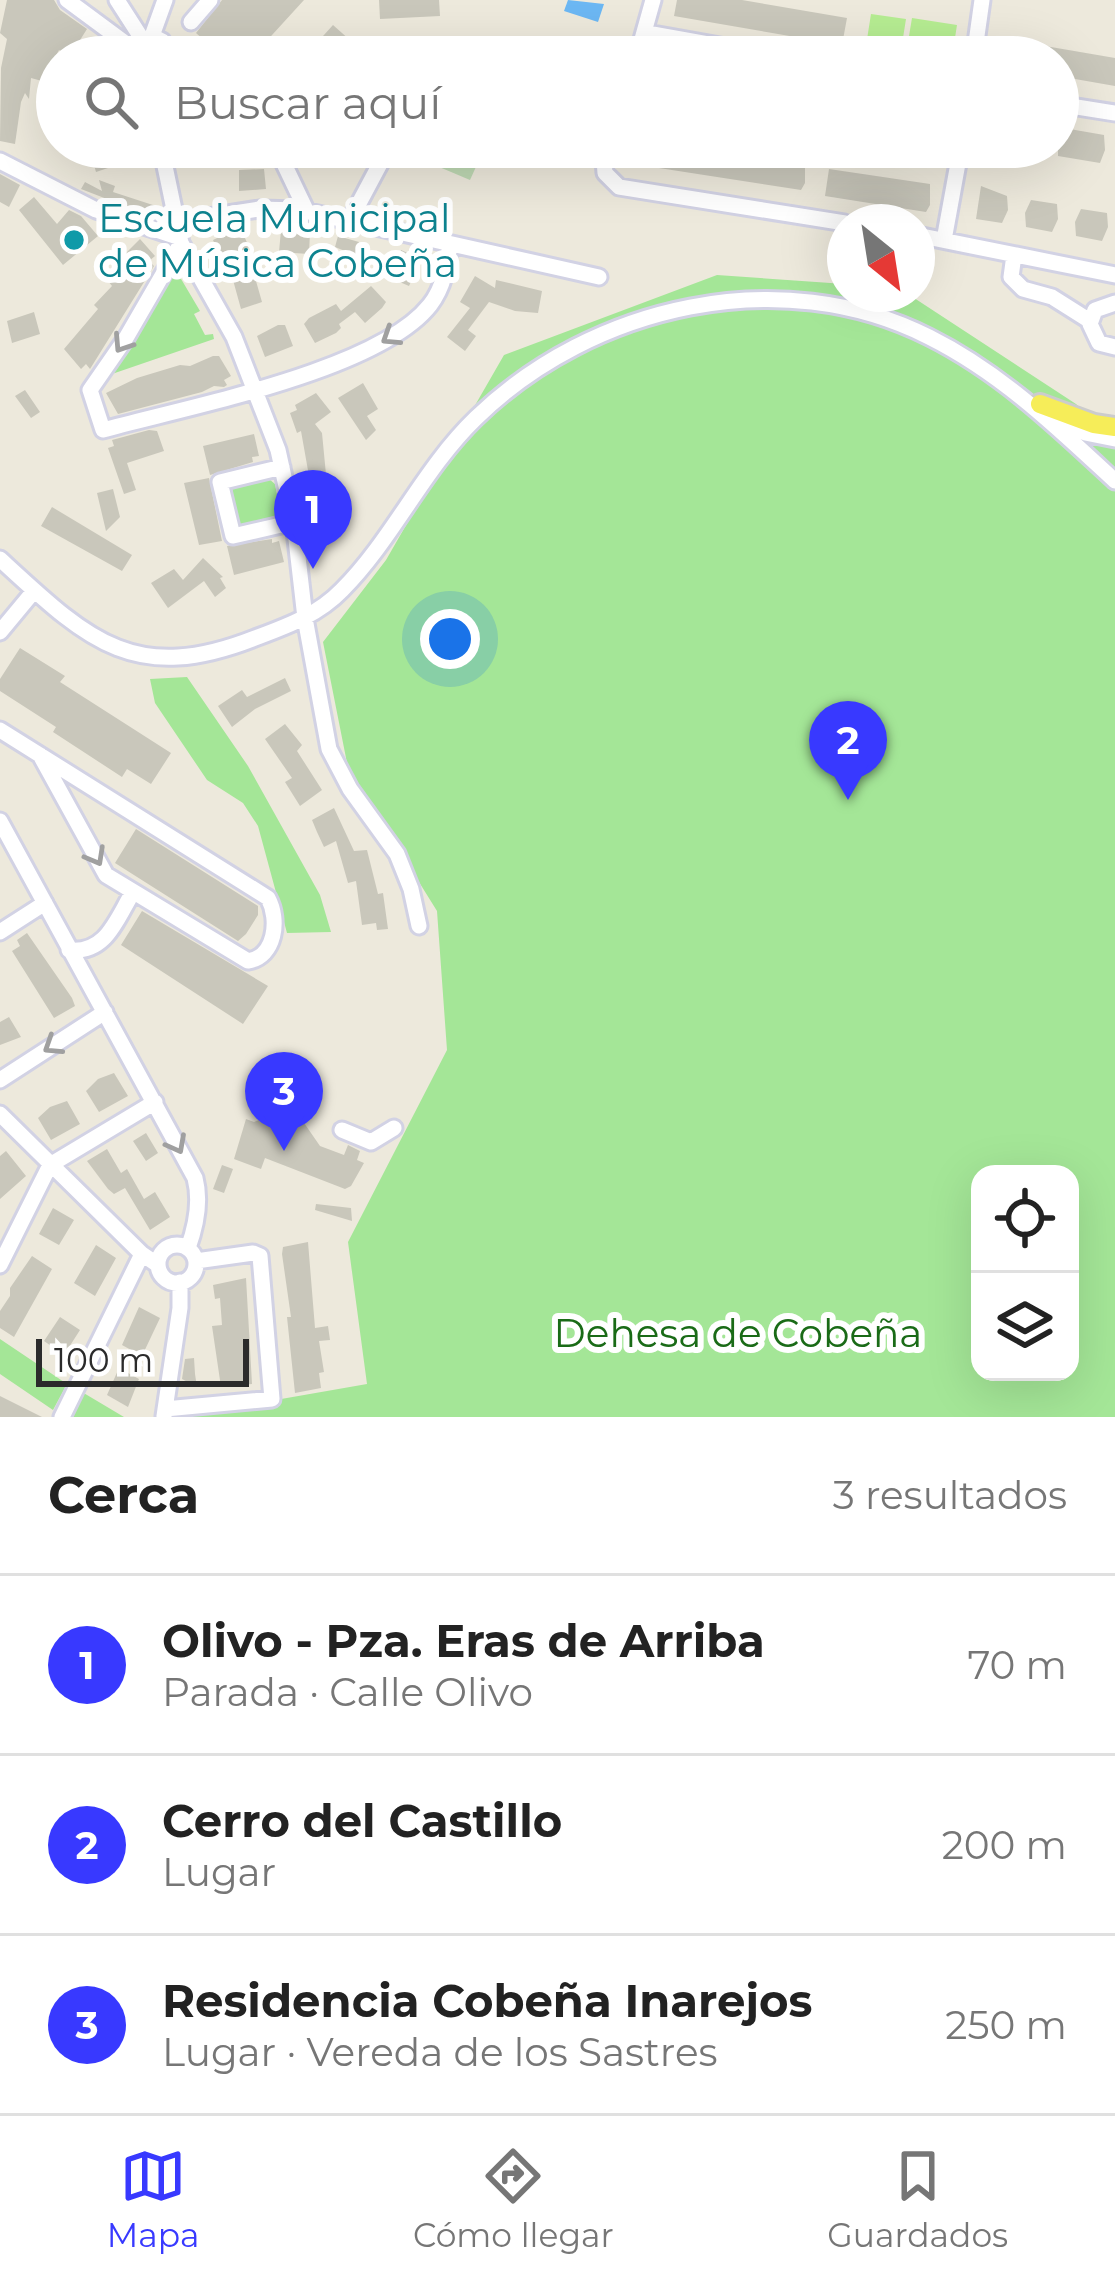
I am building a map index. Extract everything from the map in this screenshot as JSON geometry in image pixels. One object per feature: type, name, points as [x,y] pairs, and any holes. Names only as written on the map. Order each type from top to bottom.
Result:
[{"type":"main road","points":[[1040,404],[1115,427]]},
{"type":"street","points":[[67,0],[126,36]]},
{"type":"street","points":[[117,0],[137,36]]},
{"type":"street","points":[[147,36],[165,0]]},
{"type":"street","points":[[191,22],[211,0]]},
{"type":"street","points":[[646,36],[653,0]]},
{"type":"street","points":[[977,36],[982,0]]},
{"type":"street","points":[[647,33],[664,36]]},
{"type":"street","points":[[1079,107],[1115,113]]},
{"type":"street","points":[[0,161],[96,210],[179,234],[259,208],[307,212],[599,277]]},
{"type":"street","points":[[165,168],[179,234],[234,337],[282,467],[329,748],[350,789],[398,854],[419,926]]},
{"type":"street","points":[[286,168],[307,212]]},
{"type":"street","points":[[349,222],[378,168]]},
{"type":"street","points":[[604,168],[613,183],[626,189],[827,221]]},
{"type":"street","points":[[944,240],[957,168]]},
{"type":"street","points":[[179,234],[126,338],[89,390],[103,430],[337,364],[394,337],[437,293],[445,277],[450,244]]},
{"type":"street","points":[[935,238],[1115,275]]},
{"type":"street","points":[[1014,254],[1011,277],[1017,286],[1052,298],[1090,321],[1094,338],[1115,347]]},
{"type":"street","points":[[0,559],[34,591],[122,652],[180,658],[238,645],[305,618],[353,578],[430,470],[501,395],[554,358],[633,321],[679,309],[752,301],[790,301],[866,312],[944,344],[1085,433],[1115,440]]},
{"type":"street","points":[[1090,321],[1101,306],[1115,303]]},
{"type":"street","points":[[1019,394],[1115,482]]},
{"type":"street","points":[[282,467],[220,482],[233,536],[294,522]]},
{"type":"street","points":[[0,632],[34,591]]},
{"type":"street","points":[[0,730],[40,755],[268,898],[273,907],[270,949],[261,959],[248,962],[106,875],[40,755]]},
{"type":"street","points":[[0,821],[203,1195],[192,1254],[194,1272],[180,1282],[168,1280],[158,1265],[0,1114]]},
{"type":"street","points":[[70,950],[91,950],[101,943],[133,892]]},
{"type":"street","points":[[0,932],[45,903]]},
{"type":"street","points":[[0,1080],[105,1012]]},
{"type":"street","points":[[0,1265],[50,1165],[155,1102]]},
{"type":"street","points":[[342,1130],[371,1142],[394,1128]]},
{"type":"street","points":[[158,1265],[170,1246],[192,1254],[260,1256],[272,1399],[164,1413],[180,1282]]},
{"type":"street","points":[[62,1417],[142,1254]]},
{"type":"green space","points":[[871,14],[906,19],[903,36],[868,36]]},
{"type":"green space","points":[[912,18],[957,25],[955,36],[909,36]]},
{"type":"green space","points":[[442,168],[475,168],[470,180]]},
{"type":"green space","points":[[174,267],[200,311],[194,314],[205,335],[213,334],[214,339],[112,374]]},
{"type":"green space","name":"Dehesa de Cobeña","points":[[717,275],[827,283],[827,312],[935,312],[1076,404],[1115,441],[1115,1417],[177,1417],[367,1384],[348,1242],[447,1050],[437,911],[348,768],[323,642],[386,560],[504,355]]},
{"type":"green space","points":[[269,479],[275,484],[281,514],[242,526],[237,523],[232,487]]},
{"type":"green space","points":[[187,677],[248,766],[320,895],[331,932],[287,933],[258,826],[243,803],[207,780],[155,703],[150,679]]},
{"type":"green space","points":[[0,1339],[67,1384],[53,1410],[0,1374]]},
{"type":"green space","points":[[82,1392],[124,1417],[70,1417]]},
{"type":"water","points":[[568,0],[604,4],[598,22],[564,11]]},
{"type":"building","points":[[7,0],[54,0],[87,29],[83,36],[36,36],[36,79],[31,78],[29,99],[25,93],[21,102],[15,144],[0,141],[1,68],[7,39],[0,33]]},
{"type":"building","points":[[222,0],[304,0],[271,36],[196,33]]},
{"type":"building","points":[[379,0],[439,0],[440,16],[380,19]]},
{"type":"building","points":[[677,0],[742,0],[847,18],[844,36],[790,36],[674,16]]},
{"type":"building","points":[[333,25],[345,36],[323,36]]},
{"type":"building","points":[[1079,52],[1115,58],[1115,86],[1079,80]]},
{"type":"building","points":[[1079,131],[1104,135],[1100,163],[1079,160]]},
{"type":"building","points":[[659,168],[805,168],[801,190]]},
{"type":"building","points":[[264,169],[266,189],[239,191],[239,170]]},
{"type":"building","points":[[829,169],[930,184],[930,204],[876,204],[825,196]]},
{"type":"building","points":[[0,174],[20,185],[9,207],[0,202]]},
{"type":"building","points":[[99,180],[115,186],[113,192],[159,207],[156,218],[81,189],[85,182],[102,191]]},
{"type":"building","points":[[981,186],[1007,196],[1002,223],[976,219]]},
{"type":"building","points":[[34,197],[57,224],[69,210],[98,236],[63,265],[19,210]]},
{"type":"building","points":[[1031,200],[1057,204],[1058,219],[1052,232],[1026,227]]},
{"type":"building","points":[[1081,209],[1107,213],[1102,241],[1076,236]]},
{"type":"building","points":[[240,227],[249,247],[222,260],[213,240]]},
{"type":"building","points":[[281,230],[310,232],[309,254],[279,252]]},
{"type":"building","points":[[338,236],[359,242],[357,256],[335,247]]},
{"type":"building","points":[[140,239],[155,256],[149,261],[154,266],[90,369],[86,364],[81,369],[64,349],[98,309],[94,305],[112,286],[108,281],[125,261],[122,257]]},
{"type":"building","points":[[401,250],[421,259],[409,286],[388,277]]},
{"type":"building","points":[[254,274],[262,302],[241,309],[233,280]]},
{"type":"building","points":[[475,276],[495,288],[496,280],[542,291],[538,313],[489,302],[468,330],[476,336],[465,351],[447,337],[470,308],[460,302]]},
{"type":"building","points":[[371,286],[386,302],[382,308],[365,323],[355,312],[339,324],[336,333],[315,343],[304,324],[309,318],[336,304],[341,311]]},
{"type":"building","points":[[34,312],[40,334],[12,343],[7,321]]},
{"type":"building","points":[[285,325],[293,346],[265,357],[257,336]]},
{"type":"building","points":[[219,356],[231,376],[224,380],[224,387],[118,414],[106,393],[137,378]]},
{"type":"building","points":[[363,383],[378,409],[367,416],[376,430],[366,440],[338,398]]},
{"type":"building","points":[[25,390],[40,412],[31,418],[15,396]]},
{"type":"building","points":[[316,393],[331,412],[315,424],[322,433],[327,485],[312,493],[301,431],[297,433],[290,413]]},
{"type":"building","points":[[157,431],[164,451],[127,463],[136,490],[124,494],[108,448],[114,446],[112,440]]},
{"type":"building","points":[[254,434],[259,456],[252,457],[253,462],[210,475],[203,446]]},
{"type":"building","points":[[209,478],[222,541],[199,545],[184,483]]},
{"type":"building","points":[[113,489],[120,517],[106,531],[97,493]]},
{"type":"building","points":[[52,507],[132,555],[122,571],[41,526]]},
{"type":"building","points":[[272,539],[272,543],[279,541],[284,562],[234,575],[227,546]]},
{"type":"building","points":[[203,558],[223,577],[226,588],[215,597],[204,581],[168,608],[151,583],[174,569],[183,580]]},
{"type":"building","points":[[20,648],[65,676],[60,682],[171,753],[151,784],[127,769],[122,777],[0,691],[0,679]]},
{"type":"building","points":[[285,678],[291,691],[232,727],[218,706],[242,690],[247,697]]},
{"type":"building","points":[[285,724],[302,745],[297,751],[322,790],[300,806],[285,782],[292,778],[265,739]]},
{"type":"building","points":[[334,808],[354,851],[367,850],[378,894],[383,893],[388,929],[377,930],[376,923],[362,925],[356,881],[348,883],[336,841],[324,847],[317,832],[312,820]]},
{"type":"building","points":[[136,829],[258,906],[246,934],[238,941],[115,863]]},
{"type":"building","points":[[142,911],[268,986],[243,1024],[121,945]]},
{"type":"building","points":[[27,933],[75,1006],[54,1018],[12,951]]},
{"type":"building","points":[[9,1017],[21,1037],[0,1045],[0,1022]]},
{"type":"building","points":[[114,1073],[128,1096],[99,1112],[86,1091],[98,1079]]},
{"type":"building","points":[[67,1101],[80,1124],[51,1140],[38,1118]]},
{"type":"building","points":[[276,1113],[302,1120],[320,1146],[344,1155],[348,1145],[360,1151],[357,1160],[364,1163],[351,1186],[345,1189],[265,1158],[261,1169],[234,1159],[246,1119],[254,1122]]},
{"type":"building","points":[[146,1133],[158,1153],[146,1161],[133,1141]]},
{"type":"building","points":[[107,1149],[121,1173],[127,1169],[144,1199],[155,1192],[170,1217],[150,1230],[125,1188],[114,1194],[108,1189],[87,1161]]},
{"type":"building","points":[[6,1151],[26,1176],[0,1199],[0,1156]]},
{"type":"building","points":[[222,1165],[233,1169],[224,1193],[213,1189]]},
{"type":"building","points":[[316,1204],[351,1208],[352,1221],[315,1210]]},
{"type":"building","points":[[53,1208],[74,1220],[59,1245],[39,1234]]},
{"type":"building","points":[[308,1242],[315,1328],[328,1326],[330,1340],[319,1341],[324,1372],[319,1373],[321,1388],[295,1393],[282,1254],[283,1247]]},
{"type":"building","points":[[96,1245],[116,1258],[95,1296],[74,1283]]},
{"type":"building","points":[[32,1256],[52,1269],[14,1337],[0,1328],[0,1311]]},
{"type":"building","points":[[246,1278],[252,1384],[221,1387],[212,1326],[222,1325],[220,1298],[215,1299],[213,1285]]},
{"type":"building","points":[[139,1307],[160,1318],[142,1356],[122,1345]]},
{"type":"building","points":[[60,1317],[80,1330],[64,1355],[44,1341]]},
{"type":"building","points":[[194,1358],[197,1387],[182,1379],[185,1359]]},
{"type":"building","points":[[119,1368],[139,1379],[128,1407],[107,1395]]},
{"type":"building","points":[[0,1396],[42,1417],[0,1417]]},
{"type":"place","name":"Escuela Municipal de Música Cobeña","points":[[74,240]]},
{"type":"place","name":"Olivo - Pza. Eras de Arriba","points":[[313,569]]},
{"type":"place","name":"Cerro del Castillo","points":[[848,800]]},
{"type":"place","name":"Residencia Cobeña Inarejos","points":[[284,1151]]}]
